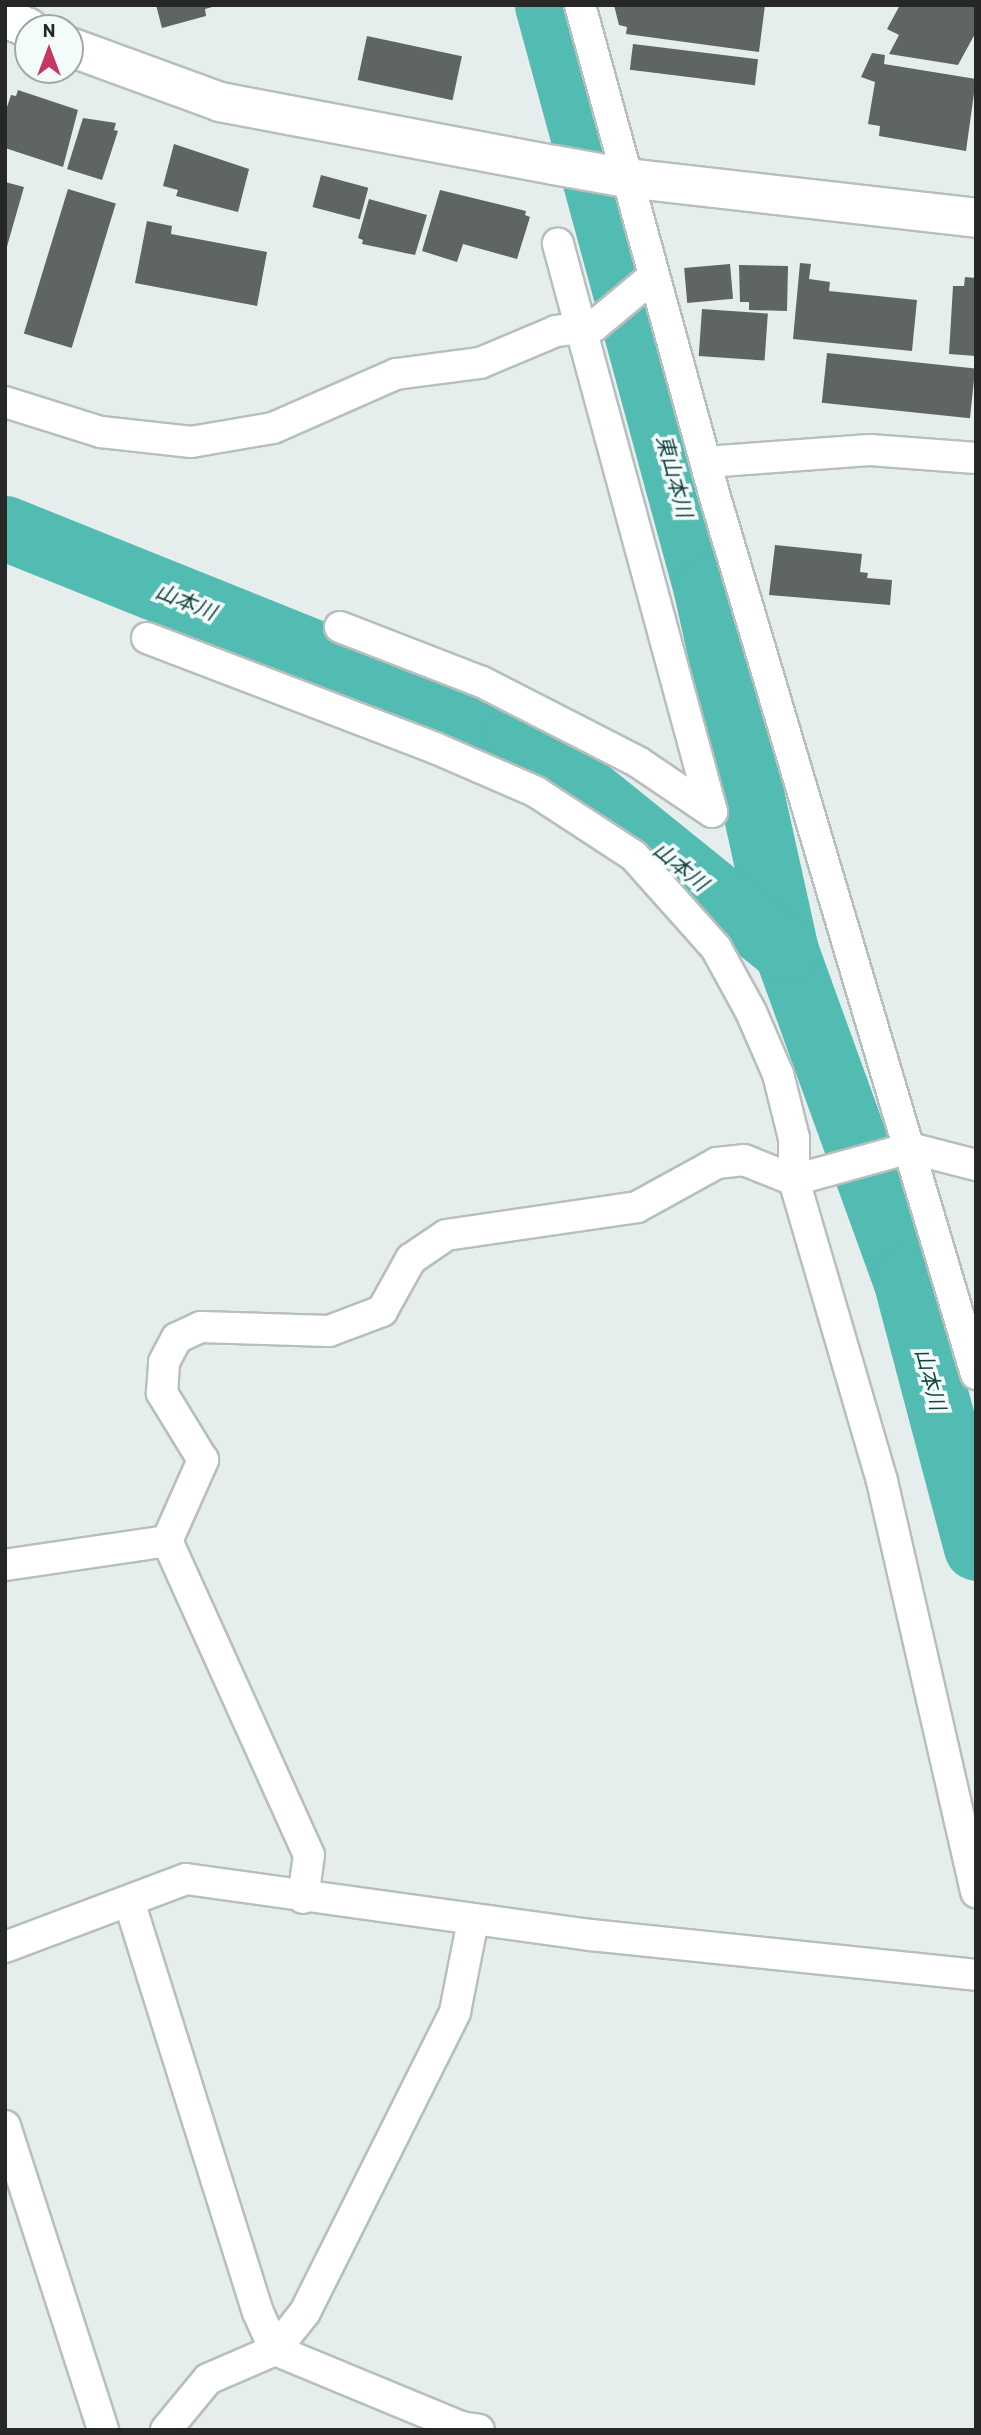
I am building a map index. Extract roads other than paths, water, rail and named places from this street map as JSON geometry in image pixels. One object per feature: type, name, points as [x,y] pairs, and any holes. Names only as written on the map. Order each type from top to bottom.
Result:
[{"type":"street","points":[[580,5],[620,177],[654,276],[706,462],[976,1374]]},
{"type":"street","points":[[84,52],[220,102],[554,165],[620,177],[976,218]]},
{"type":"street","points":[[340,627],[492,688],[638,762],[712,812],[588,327],[558,244]]},
{"type":"street","points":[[5,402],[101,432],[191,442],[273,429],[396,374],[480,363],[556,331],[588,327],[654,276]]},
{"type":"street","points":[[706,462],[870,450],[976,458]]},
{"type":"street","points":[[147,639],[435,748],[536,792],[634,856],[716,948],[751,1012],[778,1074],[794,1138],[794,1180],[882,1481],[976,1892]]},
{"type":"street","points":[[303,1898],[309,1854],[167,1541],[204,1460],[162,1393],[164,1362],[177,1338],[201,1327],[329,1331],[382,1311],[411,1259],[446,1235],[637,1207],[718,1163],[744,1160],[794,1180],[910,1147],[976,1165]]},
{"type":"street","points":[[5,1565],[167,1541]]},
{"type":"street","points":[[5,1947],[186,1879],[303,1898],[473,1920],[976,1975]]},
{"type":"street","points":[[129,1901],[258,2312],[275,2350],[461,2427],[479,2430]]},
{"type":"street","points":[[166,2430],[208,2379],[275,2350],[305,2312],[455,2012],[473,1920]]},
{"type":"street","points":[[5,2126],[103,2430]]},
{"type":"waterway","name":"東山本川","points":[[547,5],[706,590],[786,951],[905,1279],[976,1548]]},
{"type":"waterway","name":"山本川","points":[[5,528],[516,733],[786,951]]}]
